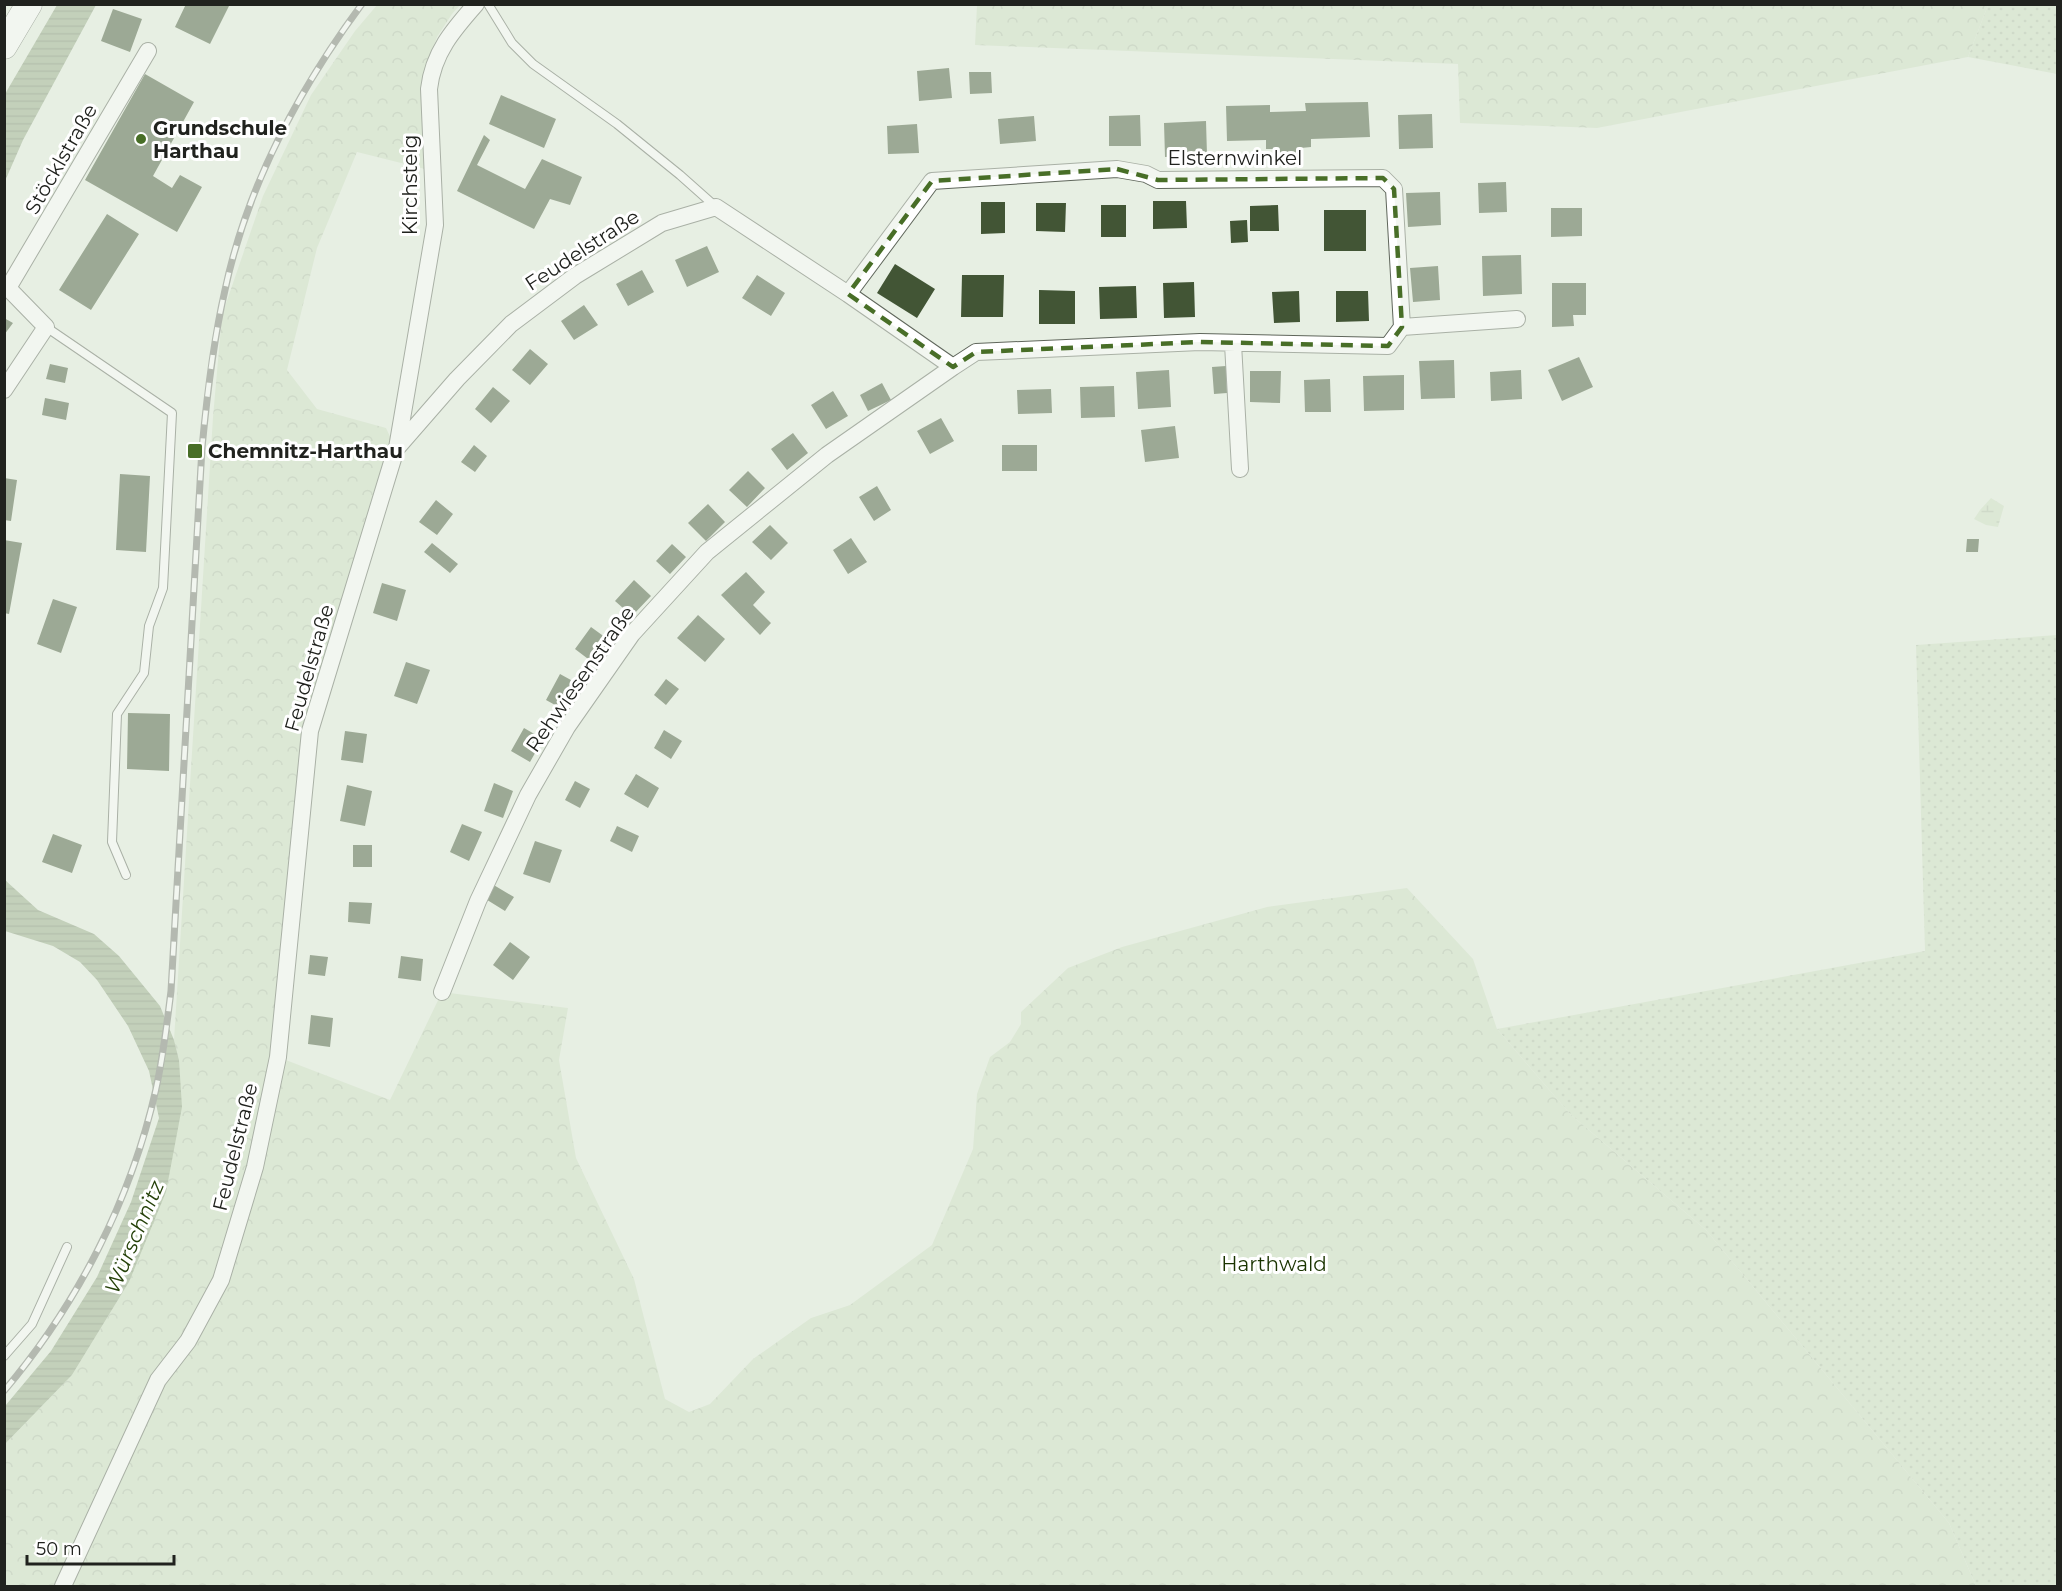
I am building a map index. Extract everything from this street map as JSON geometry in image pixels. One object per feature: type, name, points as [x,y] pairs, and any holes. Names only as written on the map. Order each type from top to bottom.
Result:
[{"type":"main road","points":[[4,46],[29,4]]},
{"type":"street","name":"Kirchsteig","points":[[396,448],[435,225],[430,74],[441,48],[476,4]]},
{"type":"street","name":"Stöcklstraße","points":[[6,288],[148,51]]},
{"type":"street","name":"Elsternwinkel","points":[[848,294],[932,181],[1117,169],[1146,174],[1158,180],[1383,178],[1394,189],[1402,327]]},
{"type":"street","name":"Feudelstraße","points":[[63,1587],[158,1380],[188,1341],[221,1280],[255,1167],[278,1057],[310,731],[396,448],[457,379],[511,324],[575,276],[662,223],[716,207]]},
{"type":"street","points":[[716,207],[953,367],[976,352],[1200,342],[1388,346],[1402,327],[1517,319]]},
{"type":"street","points":[[4,390],[46,327],[6,288]]},
{"type":"street","points":[[1233,344],[1240,469]]},
{"type":"street","name":"Rehwiesenstraße","points":[[442,992],[477,901],[528,795],[567,727],[632,634],[707,552],[826,455],[953,367]]},
{"type":"lane","points":[[488,4],[512,43],[533,64],[617,124],[716,207]]},
{"type":"lane","points":[[46,327],[172,413],[163,588],[148,626],[144,673],[117,714],[112,842],[126,875]]},
{"type":"lane","points":[[4,1356],[32,1324],[67,1247]]},
{"type":"highlighted area","points":[[1117,169],[1158,180],[1383,178],[1394,189],[1402,327],[1388,346],[1200,342],[976,352],[953,367],[848,294],[932,181]]},
{"type":"green space","name":"Harthwald","points":[[461,4],[437,37],[426,67],[425,169],[357,152],[317,248],[287,370],[317,409],[386,428],[396,449],[310,731],[278,1057],[390,1100],[442,992],[568,1008],[559,1060],[576,1158],[634,1279],[665,1399],[689,1412],[710,1404],[753,1359],[811,1318],[850,1305],[932,1245],[973,1149],[977,1094],[990,1057],[1010,1042],[1021,1024],[1021,1012],[1068,968],[1122,947],[1267,907],[1407,888],[1473,959],[1497,1029],[1570,1114],[1706,1230],[1949,1523],[1976,1586],[5,1586],[5,1444],[72,1375],[129,1282],[179,1060],[174,1040],[213,417],[222,315],[263,196],[311,95],[355,31],[377,5]]},
{"type":"green space","points":[[1988,4],[1968,57],[1597,128],[1460,123],[1458,64],[975,45],[977,5]]},
{"type":"green space","points":[[1988,5],[2057,5],[2057,74],[1968,57]]},
{"type":"green space","points":[[1991,498],[2004,506],[1998,527],[1986,525],[1974,519]]},
{"type":"green space","points":[[2057,635],[2057,1586],[1976,1586],[1949,1523],[1706,1230],[1570,1114],[1497,1029],[1925,951],[1916,645]]},
{"type":"water","points":[[57,5],[96,5],[23,140],[5,181],[5,94]]},
{"type":"water","name":"Würschnitz","points":[[5,880],[38,910],[94,934],[119,956],[160,1006],[174,1040],[179,1060],[182,1107],[166,1192],[129,1282],[72,1375],[5,1444],[5,1406],[51,1351],[97,1277],[131,1202],[159,1118],[149,1071],[128,1026],[97,980],[80,962],[53,946],[5,931]]},
{"type":"building","points":[[186,4],[230,4],[210,44],[175,27]]},
{"type":"building","points":[[113,9],[142,19],[130,52],[101,41]]},
{"type":"building","points":[[949,68],[952,98],[919,101],[917,71]]},
{"type":"building","points":[[969,72],[991,72],[992,93],[970,94]]},
{"type":"building","name":"Grundschule Harthau","points":[[145,74],[194,102],[153,176],[172,188],[180,175],[202,187],[177,232],[85,180]]},
{"type":"building","points":[[501,95],[556,119],[544,148],[489,124]]},
{"type":"building","points":[[1368,102],[1370,137],[1311,139],[1311,147],[1301,148],[1301,155],[1278,156],[1278,149],[1266,149],[1266,140],[1227,141],[1226,106],[1270,105],[1270,112],[1306,111],[1305,103]]},
{"type":"building","points":[[1432,114],[1433,148],[1399,149],[1398,115]]},
{"type":"building","points":[[1140,115],[1141,146],[1109,146],[1109,116]]},
{"type":"building","points":[[1034,116],[1036,141],[1000,144],[998,119]]},
{"type":"building","points":[[1206,121],[1207,155],[1165,157],[1164,123]]},
{"type":"building","points":[[917,124],[919,153],[888,154],[887,126]]},
{"type":"building","points":[[484,135],[490,140],[477,165],[525,189],[542,159],[582,177],[570,205],[550,199],[534,229],[457,191]]},
{"type":"building","points":[[1506,182],[1507,212],[1479,213],[1478,183]]},
{"type":"building","points":[[1440,192],[1441,225],[1408,227],[1406,193]]},
{"type":"building","points":[[1153,201],[1186,201],[1187,228],[1153,229]]},
{"type":"building","points":[[981,202],[1005,202],[1005,233],[981,234]]},
{"type":"building","points":[[1036,203],[1066,203],[1065,232],[1036,231]]},
{"type":"building","points":[[1101,205],[1126,205],[1126,237],[1101,237]]},
{"type":"building","points":[[1278,205],[1279,231],[1250,231],[1250,206]]},
{"type":"building","points":[[1551,208],[1582,208],[1582,236],[1551,237]]},
{"type":"building","points":[[1324,210],[1366,210],[1366,251],[1324,251]]},
{"type":"building","points":[[107,214],[139,234],[91,310],[59,290]]},
{"type":"building","points":[[1247,220],[1248,242],[1231,243],[1230,221]]},
{"type":"building","points":[[707,246],[719,272],[687,287],[675,260]]},
{"type":"building","points":[[1521,255],[1522,294],[1483,296],[1482,256]]},
{"type":"building","points":[[895,264],[935,289],[917,318],[877,293]]},
{"type":"building","points":[[1438,266],[1440,300],[1413,302],[1410,268]]},
{"type":"building","points":[[642,270],[654,292],[628,306],[616,284]]},
{"type":"building","points":[[757,275],[785,293],[771,316],[742,298]]},
{"type":"building","points":[[962,275],[1004,275],[1003,317],[961,317]]},
{"type":"building","points":[[1194,282],[1195,317],[1164,318],[1163,283]]},
{"type":"building","points":[[1552,283],[1586,283],[1586,315],[1573,315],[1574,326],[1552,327]]},
{"type":"building","points":[[1136,286],[1137,318],[1100,319],[1099,287]]},
{"type":"building","points":[[1039,290],[1075,291],[1075,324],[1039,324]]},
{"type":"building","points":[[1299,291],[1300,322],[1274,323],[1272,292]]},
{"type":"building","points":[[1336,291],[1368,291],[1369,321],[1336,322]]},
{"type":"building","points":[[584,305],[598,325],[574,340],[561,321]]},
{"type":"building","points":[[4,318],[13,323],[4,335]]},
{"type":"building","points":[[530,349],[548,364],[530,385],[512,370]]},
{"type":"building","points":[[1579,357],[1593,387],[1562,401],[1548,370]]},
{"type":"building","points":[[1454,360],[1455,398],[1421,399],[1419,361]]},
{"type":"building","points":[[50,364],[68,368],[65,383],[46,379]]},
{"type":"building","points":[[1226,366],[1227,393],[1214,394],[1212,367]]},
{"type":"building","points":[[1169,370],[1171,407],[1138,409],[1136,372]]},
{"type":"building","points":[[1521,370],[1522,399],[1491,401],[1490,372]]},
{"type":"building","points":[[1250,371],[1281,371],[1280,403],[1250,402]]},
{"type":"building","points":[[1404,375],[1404,410],[1364,411],[1363,376]]},
{"type":"building","points":[[1330,379],[1331,412],[1305,412],[1304,380]]},
{"type":"building","points":[[882,383],[891,400],[868,411],[860,395]]},
{"type":"building","points":[[1114,386],[1115,417],[1081,418],[1080,387]]},
{"type":"building","points":[[493,387],[510,401],[491,423],[475,409]]},
{"type":"building","points":[[1051,389],[1052,413],[1018,414],[1017,390]]},
{"type":"building","points":[[833,391],[848,416],[826,429],[811,405]]},
{"type":"building","points":[[45,398],[69,403],[66,420],[42,415]]},
{"type":"building","points":[[941,418],[954,441],[930,454],[917,431]]},
{"type":"building","points":[[1175,426],[1179,458],[1145,462],[1141,430]]},
{"type":"building","points":[[793,433],[808,453],[787,470],[771,449]]},
{"type":"building","points":[[474,445],[487,456],[475,472],[461,462]]},
{"type":"building","points":[[1002,445],[1037,445],[1037,471],[1002,471]]},
{"type":"building","points":[[748,471],[765,488],[747,507],[729,490]]},
{"type":"building","points":[[120,474],[150,476],[146,552],[116,550]]},
{"type":"building","points":[[4,478],[17,480],[11,521],[4,520]]},
{"type":"building","points":[[877,486],[891,510],[874,521],[859,497]]},
{"type":"building","points":[[436,500],[453,514],[437,535],[419,522]]},
{"type":"building","points":[[708,504],[725,522],[706,541],[688,523]]},
{"type":"building","points":[[770,525],[788,543],[771,560],[752,542]]},
{"type":"building","points":[[851,538],[867,562],[848,574],[833,550]]},
{"type":"building","points":[[1967,539],[1979,539],[1978,552],[1966,552]]},
{"type":"building","points":[[4,540],[22,543],[9,614],[4,613]]},
{"type":"building","points":[[432,543],[458,564],[450,573],[424,552]]},
{"type":"building","points":[[672,544],[686,557],[670,574],[656,561]]},
{"type":"building","points":[[746,572],[765,592],[753,605],[771,623],[760,635],[721,595]]},
{"type":"building","points":[[634,580],[651,596],[632,616],[615,601]]},
{"type":"building","points":[[382,583],[406,590],[397,621],[373,613]]},
{"type":"building","points":[[53,599],[77,607],[61,653],[37,644]]},
{"type":"building","points":[[698,615],[725,639],[705,662],[677,638]]},
{"type":"building","points":[[591,627],[613,643],[596,665],[575,649]]},
{"type":"building","points":[[406,662],[430,670],[417,704],[394,696]]},
{"type":"building","points":[[560,674],[580,685],[566,711],[546,700]]},
{"type":"building","points":[[666,679],[679,689],[666,705],[654,695]]},
{"type":"building","points":[[128,713],[170,714],[169,771],[127,769]]},
{"type":"building","points":[[524,728],[543,739],[530,762],[511,751]]},
{"type":"building","points":[[664,730],[682,741],[671,759],[654,748]]},
{"type":"building","points":[[345,731],[367,734],[363,763],[341,760]]},
{"type":"building","points":[[636,774],[659,788],[648,808],[624,794]]},
{"type":"building","points":[[575,781],[590,789],[580,808],[565,800]]},
{"type":"building","points":[[494,783],[513,791],[503,818],[484,811]]},
{"type":"building","points":[[347,785],[372,791],[365,826],[340,821]]},
{"type":"building","points":[[462,824],[482,832],[469,861],[450,852]]},
{"type":"building","points":[[617,826],[639,836],[632,852],[610,841]]},
{"type":"building","points":[[53,834],[82,845],[72,873],[42,862]]},
{"type":"building","points":[[535,841],[562,850],[550,883],[523,874]]},
{"type":"building","points":[[353,845],[372,845],[372,867],[353,867]]},
{"type":"building","points":[[492,884],[514,897],[505,911],[484,898]]},
{"type":"building","points":[[349,902],[372,903],[370,924],[348,922]]},
{"type":"building","points":[[510,942],[530,957],[513,980],[493,965]]},
{"type":"building","points":[[310,955],[328,957],[325,976],[308,974]]},
{"type":"building","points":[[401,956],[423,959],[421,981],[398,978]]},
{"type":"building","points":[[311,1015],[333,1018],[330,1047],[308,1044]]},
{"type":"railway","points":[[4,1391],[55,1323],[98,1249],[132,1171],[156,1089],[171,991],[202,448],[211,369],[221,310],[235,251],[261,176],[297,104],[339,36],[362,4]]},
{"type":"place","name":"Grundschule Harthau","points":[[141,139]]},
{"type":"place","name":"Chemnitz-Harthau","points":[[195,451]]}]
